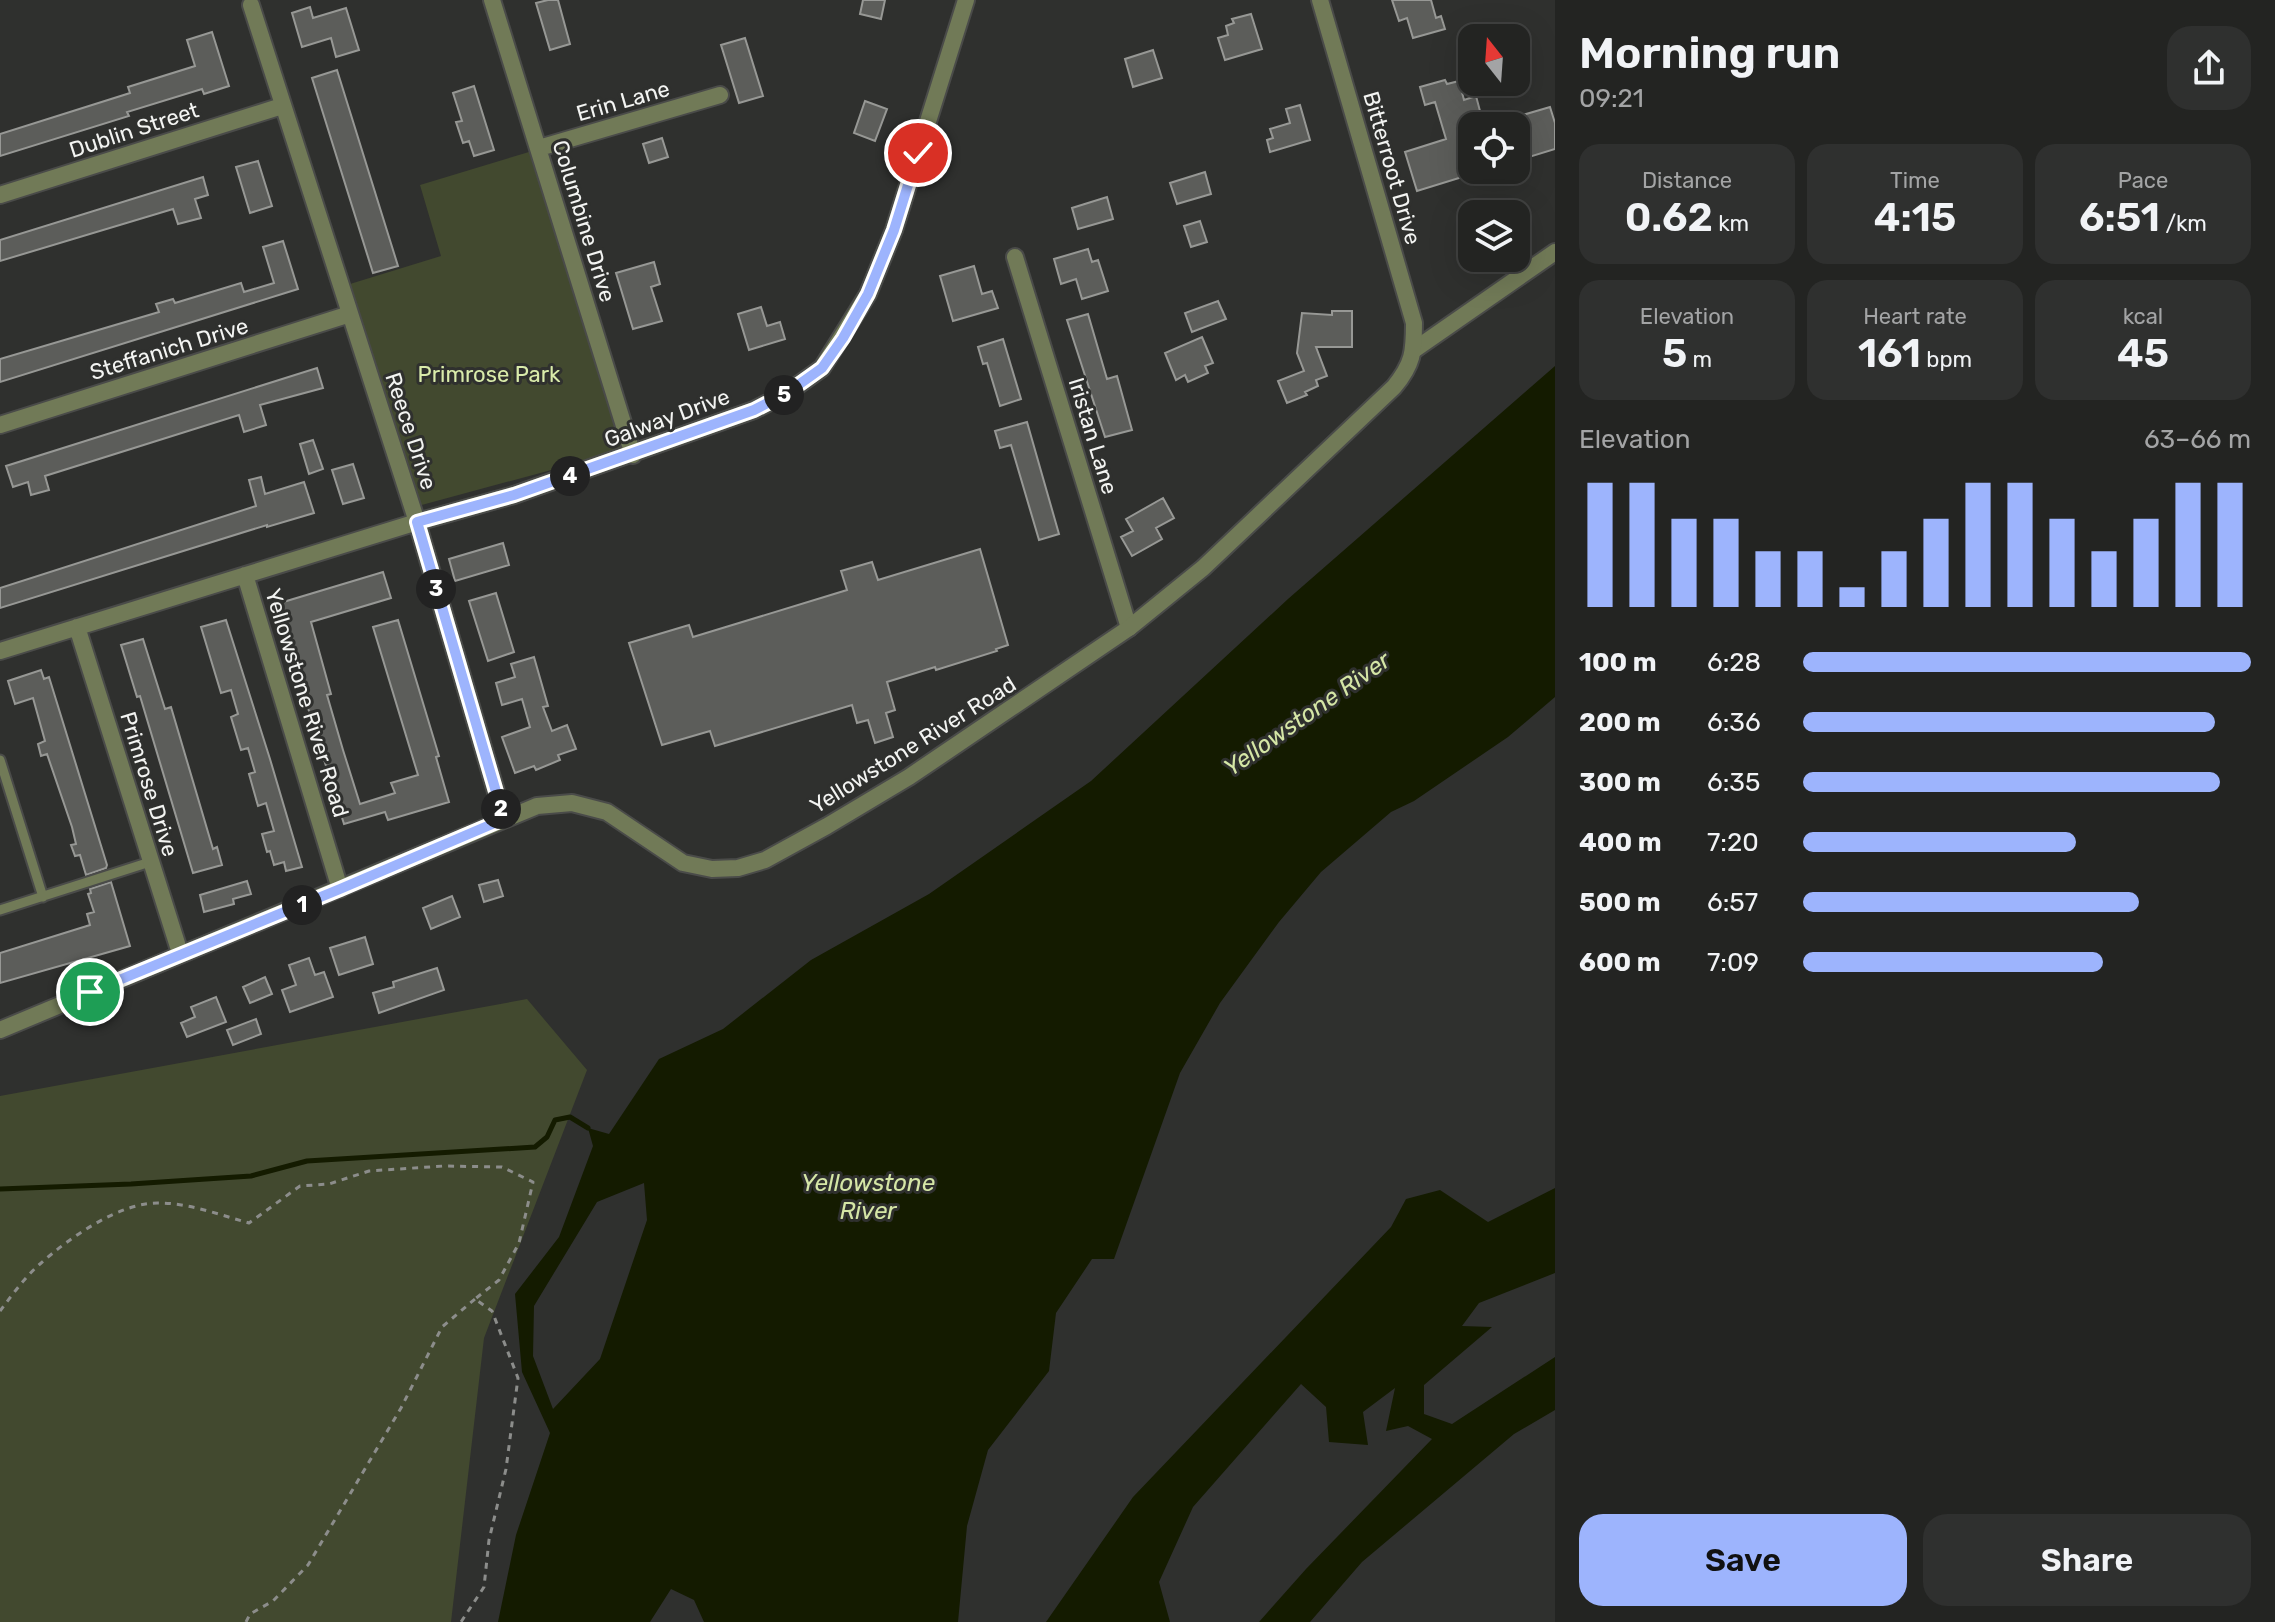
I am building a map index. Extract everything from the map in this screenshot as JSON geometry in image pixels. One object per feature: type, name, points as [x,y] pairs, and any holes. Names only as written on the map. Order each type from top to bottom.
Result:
[{"type":"street","name":"Columbine Drive","points":[[492,0],[633,455]]},
{"type":"street","name":"Galway Drive","points":[[0,651],[514,495],[754,410],[787,393],[822,368],[868,294],[894,230],[966,0]]},
{"type":"street","name":"Bitterroot Drive","points":[[1320,0],[1414,323],[1414,350]]},
{"type":"street","name":"Reece Drive","points":[[251,5],[417,522],[504,819]]},
{"type":"street","name":"Erin Lane","points":[[539,148],[720,95]]},
{"type":"street","name":"Dublin Street","points":[[0,195],[282,106]]},
{"type":"street","points":[[1414,350],[1555,252]]},
{"type":"street","name":"Iristan Lane","points":[[1015,257],[1129,628]]},
{"type":"street","name":"Steffanich Drive","points":[[0,425],[350,314]]},
{"type":"street","name":"Yellowstone River Road","points":[[0,1030],[537,806],[572,803],[607,812],[683,863],[712,869],[738,868],[765,860],[909,777],[1129,628],[1203,568],[1394,387],[1408,370],[1414,350]]},
{"type":"street","name":"Yellowstone River Road","points":[[245,575],[340,889]]},
{"type":"street","name":"Primrose Drive","points":[[77,627],[180,953]]},
{"type":"lane","points":[[0,760],[43,897]]},
{"type":"lane","points":[[0,910],[150,862]]},
{"type":"path","points":[[0,1311],[39,1264],[79,1235],[134,1205],[160,1203],[193,1207],[249,1223],[300,1186],[329,1184],[369,1171],[444,1166],[502,1167],[533,1182],[519,1243],[499,1280],[442,1327],[401,1408],[308,1565],[273,1601],[250,1614],[246,1622]]},
{"type":"path","points":[[461,1622],[484,1587],[489,1540],[506,1469],[518,1378],[492,1311],[475,1299]]},
{"type":"green space","name":"Primrose Park","points":[[529,152],[625,450],[418,506],[350,284],[441,256],[420,185]]},
{"type":"green space","points":[[527,999],[587,1070],[484,1338],[451,1622],[0,1622],[0,1096]]},
{"type":"water","name":"Yellowstone River","points":[[1555,366],[1555,697],[1508,737],[1414,801],[1391,812],[1321,872],[1279,922],[1220,1003],[1180,1073],[1114,1259],[1092,1259],[1056,1313],[1049,1371],[988,1450],[967,1526],[958,1622],[704,1622],[694,1600],[671,1589],[650,1622],[498,1622],[516,1535],[550,1433],[522,1372],[515,1294],[559,1237],[593,1146],[588,1128],[609,1134],[659,1059],[723,1029],[811,960],[929,894],[1091,781],[1288,599]],"holes":[[[644,1183],[647,1220],[600,1359],[553,1409],[533,1356],[534,1306],[597,1202]]]},
{"type":"water","points":[[1555,1188],[1555,1273],[1479,1303],[1462,1326],[1492,1327],[1424,1385],[1424,1414],[1452,1424],[1555,1357],[1555,1410],[1514,1434],[1362,1562],[1310,1622],[1259,1622],[1432,1439],[1408,1426],[1386,1431],[1395,1388],[1363,1412],[1368,1445],[1329,1442],[1326,1407],[1301,1384],[1193,1507],[1159,1582],[1170,1622],[1046,1622],[1133,1497],[1391,1227],[1406,1199],[1440,1190],[1488,1222]]},
{"type":"building","points":[[558,0],[570,44],[550,50],[536,3]]},
{"type":"building","points":[[863,0],[885,0],[881,19],[860,14]]},
{"type":"building","points":[[1392,0],[1431,0],[1436,18],[1441,16],[1445,29],[1413,38],[1407,18],[1399,21]]},
{"type":"building","points":[[310,7],[313,18],[346,8],[359,50],[336,57],[331,38],[302,47],[292,13]]},
{"type":"building","points":[[1251,14],[1262,49],[1225,60],[1218,38],[1228,35],[1226,26],[1234,23],[1232,19]]},
{"type":"building","points":[[212,32],[229,86],[204,94],[202,89],[127,112],[129,116],[0,156],[0,134],[130,93],[128,87],[195,66],[187,40]]},
{"type":"building","points":[[745,38],[763,96],[739,103],[721,45]]},
{"type":"building","points":[[1153,50],[1162,78],[1133,87],[1125,59]]},
{"type":"building","points":[[337,70],[398,266],[373,273],[312,78]]},
{"type":"building","points":[[1445,80],[1447,84],[1458,81],[1458,96],[1463,96],[1464,100],[1476,96],[1480,112],[1458,112],[1458,178],[1417,191],[1405,152],[1446,139],[1435,102],[1425,105],[1420,87]]},
{"type":"building","points":[[474,86],[494,150],[474,156],[469,141],[463,143],[456,122],[462,121],[453,93]]},
{"type":"building","points":[[865,101],[887,109],[875,141],[854,133]]},
{"type":"building","points":[[1300,105],[1310,140],[1270,152],[1267,140],[1273,138],[1270,129],[1290,123],[1286,109]]},
{"type":"building","points":[[1550,107],[1555,123],[1555,149],[1530,157],[1530,113]]},
{"type":"building","points":[[662,138],[668,157],[649,163],[643,144]]},
{"type":"building","points":[[258,161],[272,206],[250,213],[236,167]]},
{"type":"building","points":[[1205,172],[1211,194],[1177,204],[1170,183]]},
{"type":"building","points":[[203,177],[208,195],[195,199],[201,218],[178,224],[173,209],[0,261],[0,240]]},
{"type":"building","points":[[1107,197],[1113,219],[1078,229],[1072,208]]},
{"type":"building","points":[[1200,221],[1207,242],[1191,247],[1184,226]]},
{"type":"building","points":[[283,241],[298,289],[0,382],[0,359],[159,312],[156,304],[173,299],[175,303],[241,283],[244,292],[274,283],[263,247]]},
{"type":"building","points":[[1088,249],[1092,262],[1098,260],[1108,291],[1082,299],[1076,279],[1061,284],[1054,259]]},
{"type":"building","points":[[654,262],[660,284],[651,287],[662,321],[633,329],[616,273]]},
{"type":"building","points":[[974,266],[982,294],[992,291],[998,308],[953,321],[940,276]]},
{"type":"building","points":[[1218,301],[1226,319],[1192,332],[1185,313]]},
{"type":"building","points":[[761,307],[767,326],[780,322],[785,339],[749,350],[738,314]]},
{"type":"building","points":[[1332,311],[1352,311],[1352,347],[1316,347],[1327,376],[1316,380],[1318,386],[1305,392],[1307,395],[1287,403],[1278,381],[1304,371],[1297,353],[1302,313],[1332,315]]},
{"type":"building","points":[[1088,314],[1107,379],[1117,376],[1132,430],[1105,437],[1067,320]]},
{"type":"building","points":[[1202,337],[1213,363],[1205,366],[1208,373],[1188,382],[1185,375],[1176,380],[1165,353]]},
{"type":"building","points":[[1003,339],[1021,399],[1000,406],[987,363],[983,364],[978,347]]},
{"type":"building","points":[[317,368],[323,388],[260,405],[266,425],[244,432],[239,415],[45,476],[49,490],[31,495],[28,482],[13,487],[6,466]]},
{"type":"building","points":[[1027,422],[1059,534],[1039,540],[1011,445],[1000,448],[995,431]]},
{"type":"building","points":[[313,440],[323,469],[309,474],[300,444]]},
{"type":"building","points":[[353,464],[364,498],[343,504],[332,470]]},
{"type":"building","points":[[261,477],[265,494],[304,482],[314,513],[0,608],[0,588],[256,506],[249,480]]},
{"type":"building","points":[[1163,498],[1174,518],[1156,528],[1162,539],[1132,556],[1121,537],[1133,531],[1126,519]]},
{"type":"building","points":[[503,543],[509,565],[455,581],[449,559]]},
{"type":"building","points":[[980,549],[1008,645],[936,670],[935,667],[887,682],[895,710],[886,713],[893,737],[875,743],[868,720],[857,723],[852,705],[715,746],[710,731],[662,745],[629,643],[689,625],[693,637],[847,590],[841,571],[872,562],[878,580]]},
{"type":"building","points":[[383,572],[391,598],[311,622],[331,694],[327,695],[360,804],[395,793],[391,783],[418,775],[373,627],[398,620],[439,756],[436,757],[449,802],[388,820],[385,812],[344,824],[299,679],[303,678],[280,603]]},
{"type":"building","points":[[496,593],[514,652],[488,661],[469,601]]},
{"type":"building","points":[[226,620],[302,867],[286,871],[284,862],[274,865],[270,851],[267,852],[262,834],[274,831],[266,803],[258,806],[249,774],[255,772],[248,748],[241,750],[231,717],[238,714],[231,690],[221,693],[201,627]]},
{"type":"building","points":[[143,639],[165,709],[171,707],[213,849],[217,847],[222,865],[193,873],[140,696],[137,697],[121,645]]},
{"type":"building","points":[[534,657],[548,706],[543,707],[552,731],[567,725],[576,749],[558,755],[560,760],[536,770],[534,766],[515,773],[502,737],[530,727],[522,699],[502,705],[496,683],[515,677],[511,664]]},
{"type":"building","points":[[41,670],[44,679],[49,677],[107,865],[86,875],[80,855],[75,856],[71,845],[76,844],[72,827],[47,754],[41,756],[38,744],[45,741],[33,698],[15,704],[8,681]]},
{"type":"building","points":[[498,880],[503,896],[484,902],[479,885]]},
{"type":"building","points":[[247,881],[251,894],[233,899],[234,904],[204,912],[200,895]]},
{"type":"building","points":[[111,882],[130,946],[0,983],[0,953],[90,925],[87,914],[94,912],[88,894],[91,893],[90,889]]},
{"type":"building","points":[[452,896],[460,917],[431,929],[423,908]]},
{"type":"building","points":[[365,937],[373,964],[339,975],[330,948]]},
{"type":"building","points":[[309,958],[315,975],[324,972],[333,997],[290,1012],[282,990],[296,985],[289,965]]},
{"type":"building","points":[[437,968],[444,990],[379,1013],[373,993],[394,987],[393,982]]},
{"type":"building","points":[[265,977],[272,994],[250,1003],[243,987]]},
{"type":"building","points":[[216,997],[226,1022],[187,1037],[181,1023],[195,1017],[191,1007]]},
{"type":"building","points":[[256,1019],[261,1034],[233,1045],[227,1030]]},
{"type":"waterway","points":[[0,1189],[251,1176],[307,1161],[535,1147],[547,1137],[555,1120],[570,1117],[588,1128]]},
{"type":"route","points":[[90,992],[504,819],[417,522],[514,495],[754,410],[787,393],[822,368],[868,294],[894,230],[918,153]]}]
